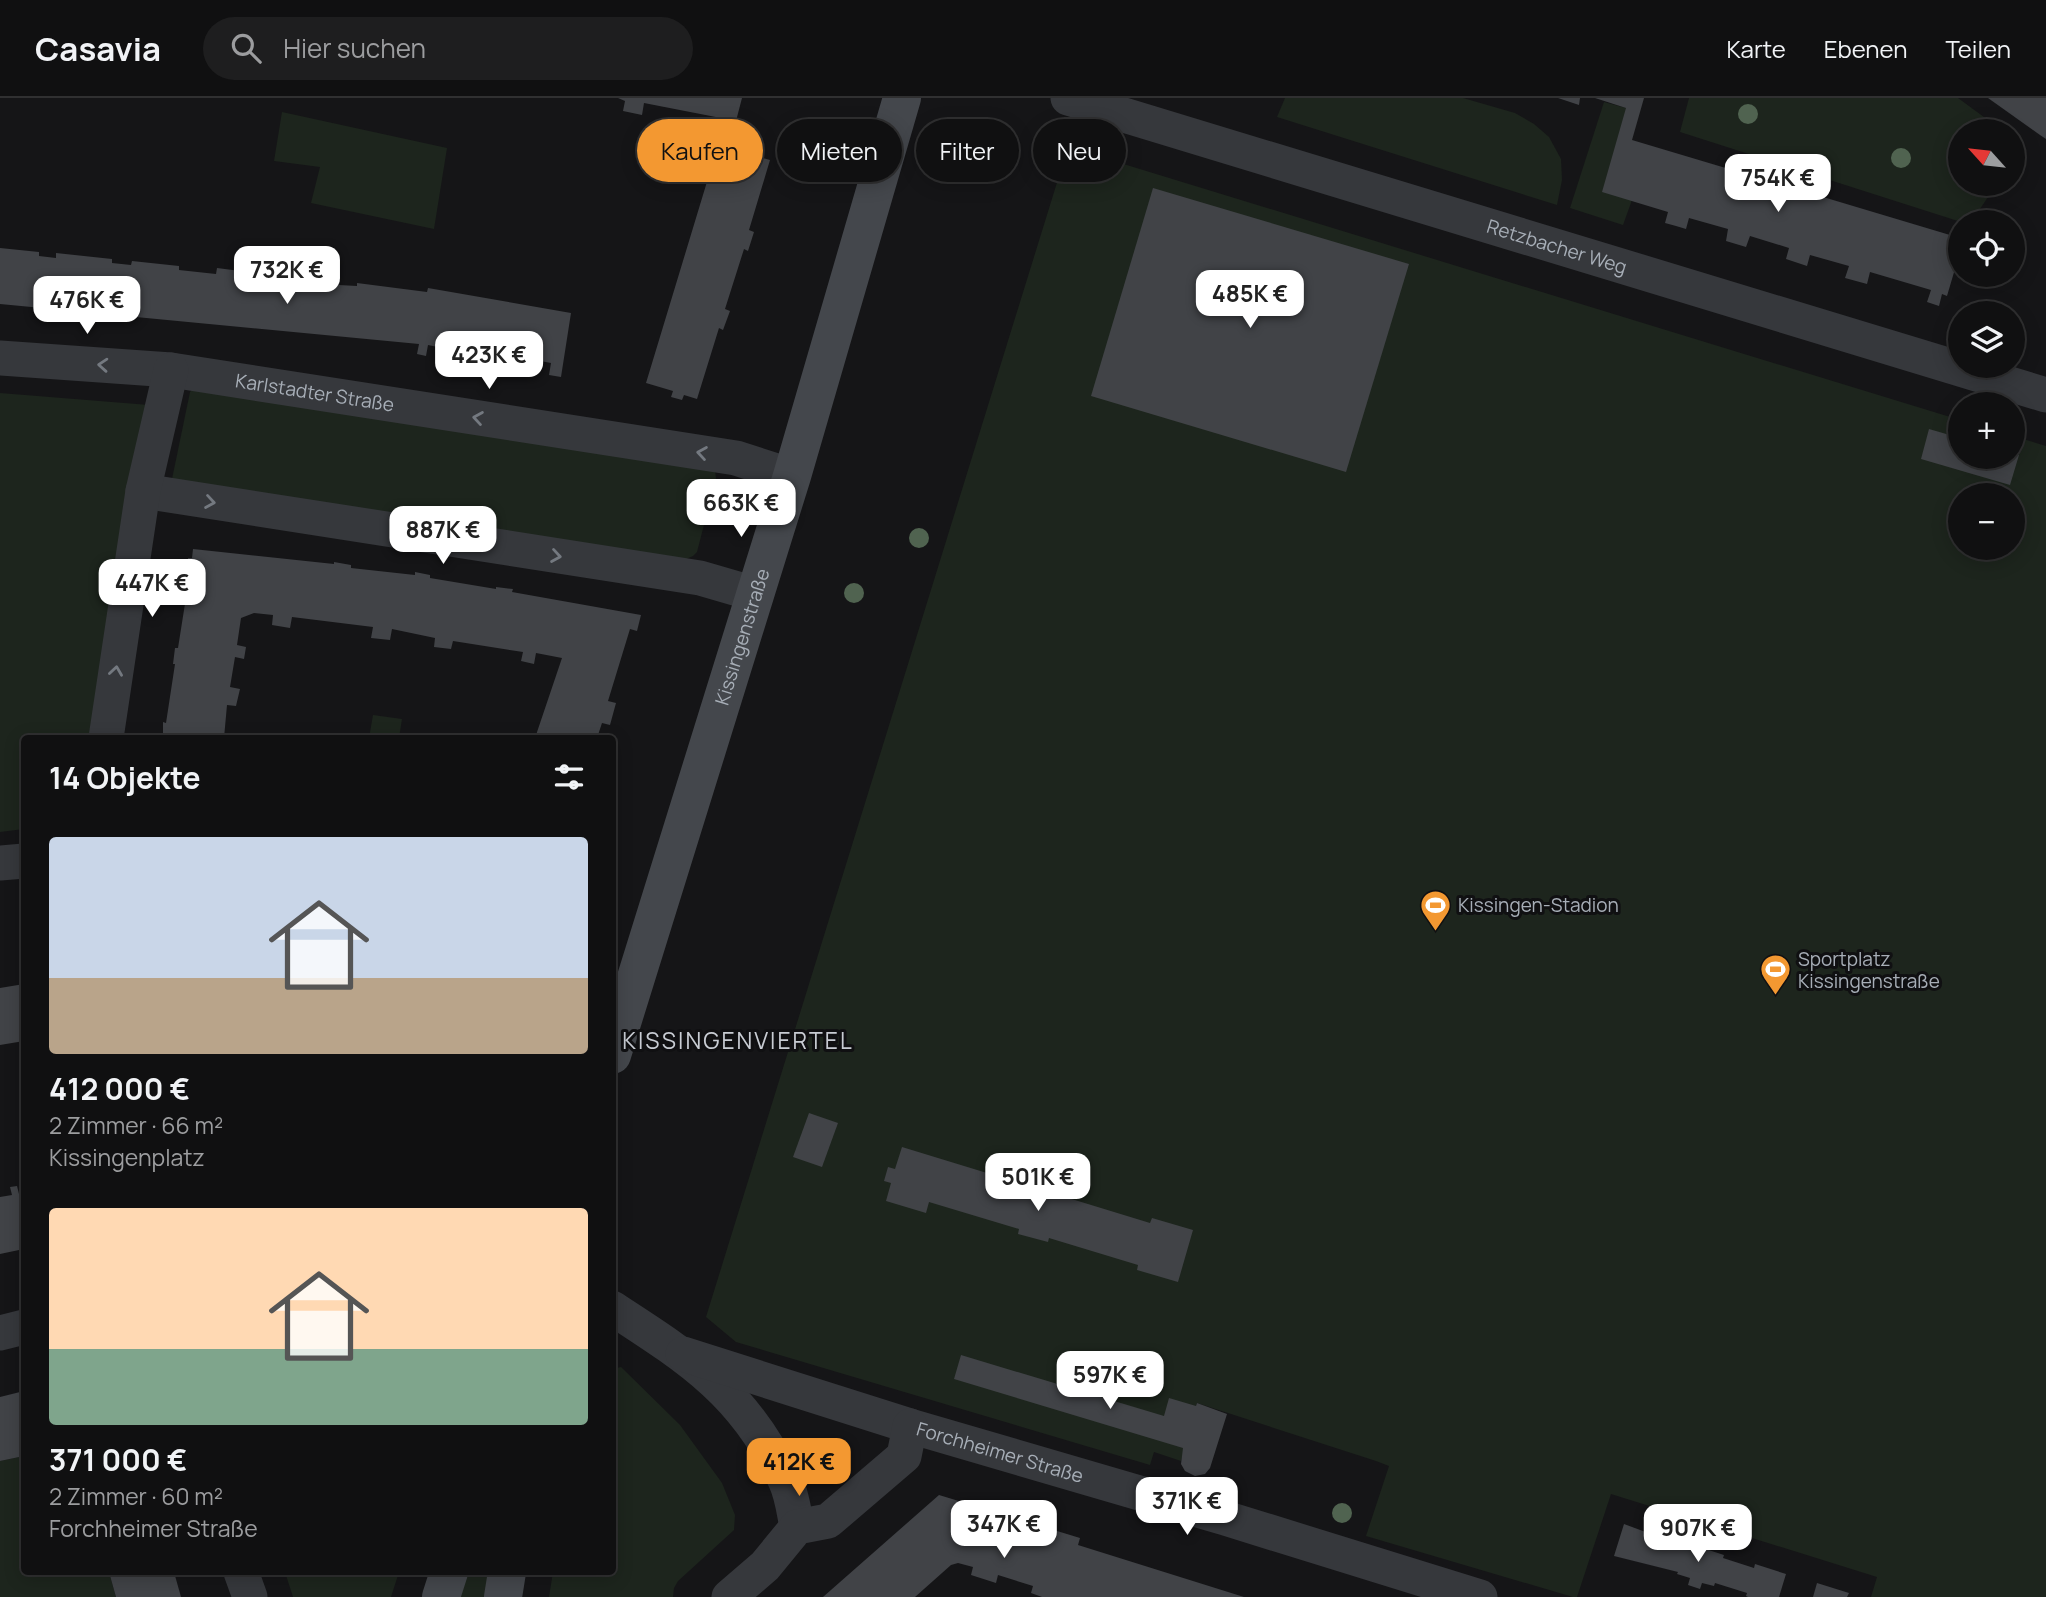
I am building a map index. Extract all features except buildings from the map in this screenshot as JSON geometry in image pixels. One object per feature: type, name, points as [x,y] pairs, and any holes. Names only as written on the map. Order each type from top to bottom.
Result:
[{"type":"street","name":"Kissingenstraße","points":[[616,1042],[792,476],[902,98]]},
{"type":"street","name":"Retzbacher Weg","points":[[1068,98],[2046,395]]},
{"type":"street","name":"Karlstadter Straße","points":[[0,358],[171,370],[737,458],[792,476]]},
{"type":"street","points":[[106,735],[143,491],[171,370]]},
{"type":"street","points":[[143,491],[700,578],[755,594]]},
{"type":"street","points":[[0,863],[21,861]]},
{"type":"street","points":[[616,1311],[683,1354],[731,1396],[757,1429],[786,1482],[797,1527]]},
{"type":"street","points":[[0,1334],[21,1328]]},
{"type":"street","name":"Forchheimer Straße","points":[[683,1354],[910,1426],[1226,1518],[1480,1597]]},
{"type":"street","points":[[729,1597],[765,1566],[797,1527],[828,1521],[904,1456],[910,1426]]},
{"type":"street","points":[[242,1575],[250,1597]]},
{"type":"street","points":[[441,1597],[448,1575]]},
{"type":"street","points":[[503,1597],[507,1575]]},
{"type":"shaded area","points":[[1285,98],[1463,98],[1515,113],[1549,137],[1561,159],[1562,180],[1557,205],[1277,117]]},
{"type":"shaded area","points":[[1689,98],[1958,98],[1987,119],[1948,119],[1948,196],[1989,196],[1979,210],[1948,210],[1948,218],[1680,132]]},
{"type":"shaded area","points":[[1604,102],[1626,108],[1632,200],[1623,225],[1570,208]]},
{"type":"shaded area","points":[[282,112],[447,148],[434,229],[311,203],[320,167],[274,161]]},
{"type":"shaded area","name":"Kissingen-Stadion","points":[[1126,165],[1948,416],[1948,469],[2025,469],[2025,440],[2046,446],[2046,1597],[1871,1597],[1877,1577],[1611,1494],[1577,1597],[1573,1597],[1366,1536],[1389,1466],[1197,1403],[1181,1461],[1154,1452],[1150,1465],[736,1342],[706,1317],[1057,182],[1126,182]]},
{"type":"shaded area","points":[[195,387],[715,471],[716,478],[697,552],[686,559],[172,479],[190,392]]},
{"type":"shaded area","points":[[0,393],[149,405],[94,735],[21,735],[21,829],[0,832]]},
{"type":"shaded area","points":[[373,715],[402,719],[399,735],[370,735]]},
{"type":"shaded area","points":[[621,1367],[680,1425],[722,1483],[735,1515],[734,1530],[678,1581],[673,1597],[549,1597],[553,1575],[616,1575],[616,1368]]},
{"type":"shaded area","points":[[21,1457],[21,1575],[110,1575],[116,1597],[0,1597],[0,1461]]},
{"type":"shaded area","points":[[286,1575],[398,1575],[391,1597],[293,1597]]},
{"type":"shaded area","points":[[463,1575],[490,1575],[486,1597],[457,1597]]},
{"type":"place","name":"Kissingen-Stadion","points":[[1435,932]]},
{"type":"place","name":"Sportplatz Kissingenstraße","points":[[1775,997]]},
{"type":"district","name":"KISSINGENVIERTEL","points":[[738,1041]]}]
